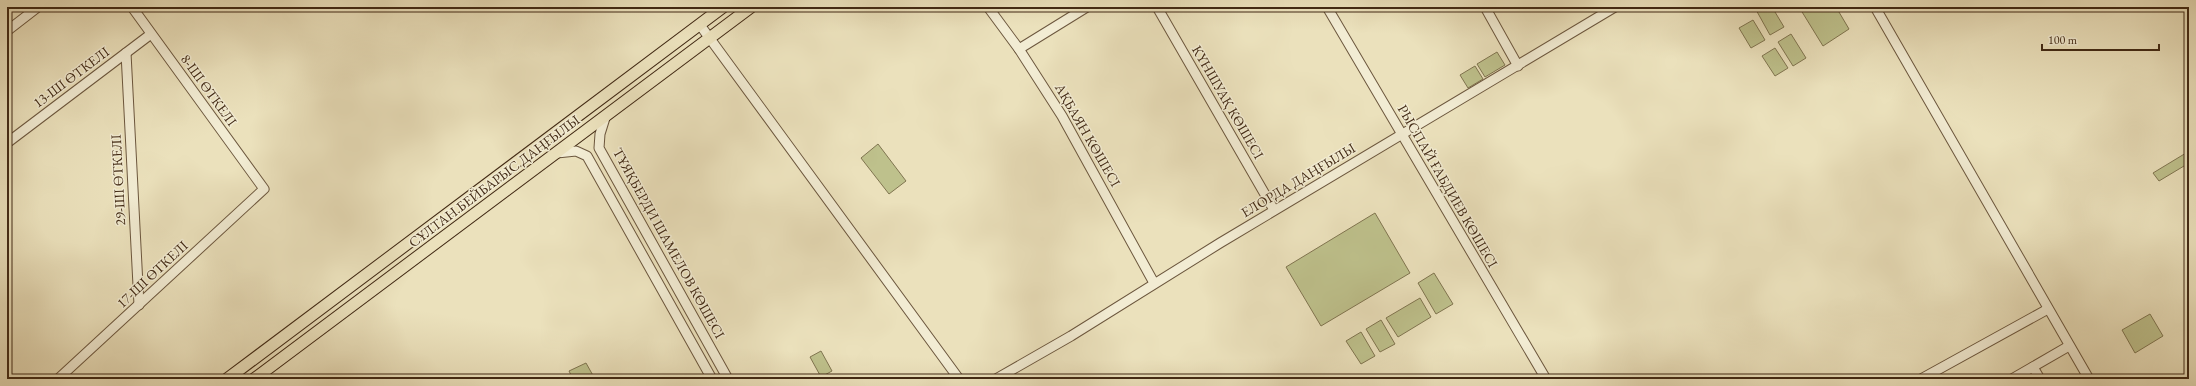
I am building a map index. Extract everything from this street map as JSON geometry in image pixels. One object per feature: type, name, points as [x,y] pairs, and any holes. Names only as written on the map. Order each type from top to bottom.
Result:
[{"type":"main road","name":"СҰЛТАН БЕЙБАРЫС ДАҢҒЫЛЫ","points":[[227,379],[723,7]]},
{"type":"main road","name":"СҰЛТАН БЕЙБАРЫС ДАҢҒЫЛЫ","points":[[254,379],[557,152],[605,118],[751,7]]},
{"type":"street","points":[[7,31],[38,7]]},
{"type":"street","name":"8-ШІ ӨТКЕЛІ","points":[[132,7],[264,189]]},
{"type":"street","name":"АҚБАЯН КӨШЕСІ","points":[[988,7],[1019,48],[1062,116],[1154,283]]},
{"type":"street","points":[[1019,48],[1086,7]]},
{"type":"street","name":"КҮНШУАҚ КӨШЕСІ","points":[[1156,7],[1274,210]]},
{"type":"street","name":"РЫСПАЙ ҒАБДИЕВ КӨШЕСІ","points":[[1327,7],[1401,136],[1546,379]]},
{"type":"street","points":[[1485,7],[1518,66]]},
{"type":"street","name":"ЕЛОРДА ДАҢҒЫЛЫ","points":[[996,379],[1071,336],[1154,283],[1274,210],[1401,136],[1615,7]]},
{"type":"street","points":[[1875,7],[2089,379]]},
{"type":"street","points":[[700,25],[959,379]]},
{"type":"street","name":"13-ШІ ӨТКЕЛІ","points":[[7,143],[152,34]]},
{"type":"street","name":"29-ШІ ӨТКЕЛІ","points":[[126,54],[139,305]]},
{"type":"street","name":"ТҰЯҚБЕРДИ ШАМЕЛОВ КӨШЕСІ","points":[[605,118],[600,134],[599,148],[728,379]]},
{"type":"street","name":"ТҰЯҚБЕРДИ ШАМЕЛОВ КӨШЕСІ","points":[[557,152],[576,151],[587,156],[712,379]]},
{"type":"street","name":"17-ШІ ӨТКЕЛІ","points":[[58,379],[264,189]]},
{"type":"street","points":[[1921,379],[2048,309]]},
{"type":"street","points":[[2012,379],[2069,346]]},
{"type":"street","points":[[2033,367],[2040,379]]},
{"type":"green space","points":[[1772,7],[1784,27],[1770,35],[1755,8]]},
{"type":"green space","points":[[1799,7],[1836,7],[1849,29],[1823,46]]},
{"type":"green space","points":[[1753,20],[1765,40],[1751,48],[1739,28]]},
{"type":"green space","points":[[1791,34],[1806,58],[1793,66],[1778,42]]},
{"type":"green space","points":[[1775,48],[1788,68],[1775,76],[1762,56]]},
{"type":"green space","points":[[1497,52],[1505,65],[1485,77],[1477,64]]},
{"type":"green space","points":[[1475,66],[1483,79],[1468,88],[1460,75]]},
{"type":"green space","points":[[878,144],[906,181],[889,194],[861,158]]},
{"type":"green space","points":[[2186,153],[2189,163],[2159,181],[2153,173]]},
{"type":"green space","points":[[1375,213],[1410,273],[1321,326],[1286,267]]},
{"type":"green space","points":[[1434,273],[1453,304],[1436,314],[1418,283]]},
{"type":"green space","points":[[1420,298],[1431,317],[1398,337],[1386,318]]},
{"type":"green space","points":[[2150,314],[2163,336],[2135,353],[2122,330]]},
{"type":"green space","points":[[1381,320],[1395,344],[1380,352],[1366,329]]},
{"type":"green space","points":[[1361,332],[1375,356],[1361,364],[1346,341]]},
{"type":"green space","points":[[821,351],[832,371],[821,377],[810,357]]},
{"type":"green space","points":[[586,363],[595,379],[573,379],[569,371]]}]
